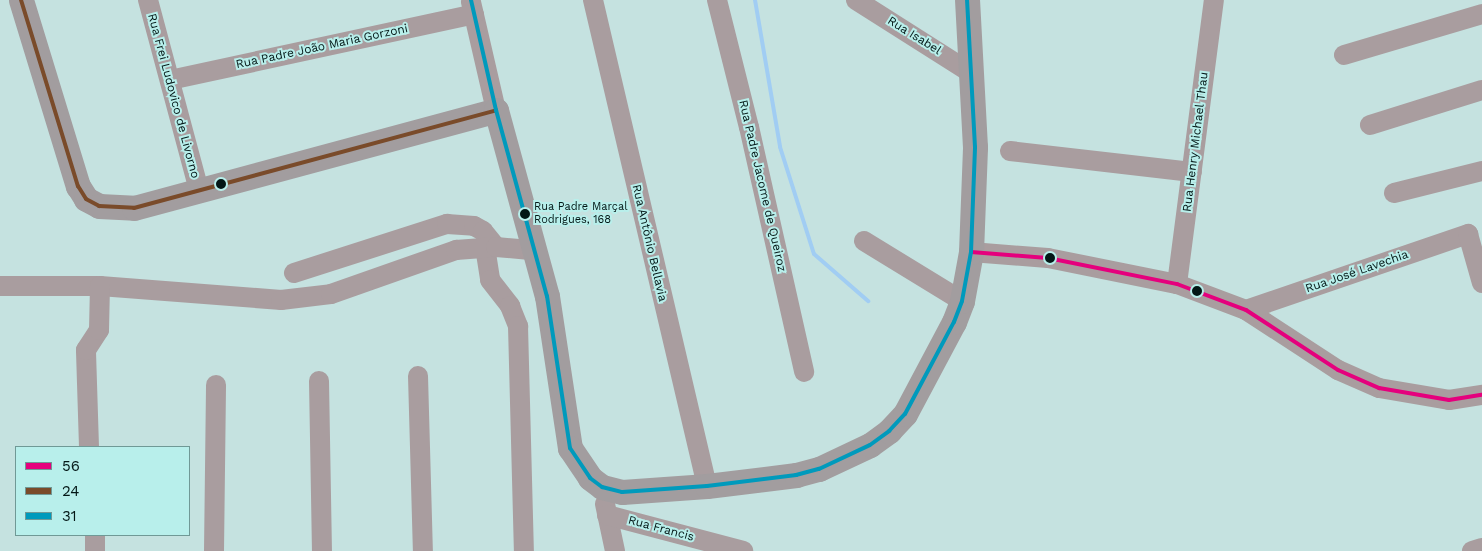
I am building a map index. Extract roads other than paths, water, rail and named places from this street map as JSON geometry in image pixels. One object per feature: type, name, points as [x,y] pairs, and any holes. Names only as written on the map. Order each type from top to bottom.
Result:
[{"type":"main road","points":[[21,0],[78,186],[86,199],[99,206],[134,208],[496,110],[546,296],[570,448],[590,478],[602,487],[622,492],[645,492],[707,486],[796,475],[819,469],[883,436],[905,414],[924,381],[962,301],[971,252],[975,147],[967,0]]},
{"type":"street","name":"Rua Frei Ludovico de Livorno","points":[[148,0],[199,191]]},
{"type":"street","name":"Rua Antônio Bellavia","points":[[593,0],[707,486]]},
{"type":"street","name":"Rua Padre Jacome de Queiroz","points":[[717,0],[749,127],[804,372]]},
{"type":"street","name":"Rua Isabel","points":[[856,0],[971,73]]},
{"type":"street","name":"Rua Henry Michael Thau","points":[[1177,284],[1214,0]]},
{"type":"street","name":"Rua Padre João Maria Gorzoni","points":[[170,80],[472,7]]},
{"type":"street","points":[[472,7],[496,110]]},
{"type":"street","points":[[1344,55],[1482,14]]},
{"type":"street","points":[[1370,125],[1482,90]]},
{"type":"street","points":[[1010,151],[1192,172]]},
{"type":"street","points":[[1394,193],[1482,171]]},
{"type":"street","points":[[294,274],[447,224],[474,226],[483,230],[491,247],[490,280],[510,306],[518,326],[524,551]]},
{"type":"street","name":"Rua José Lavechia","points":[[1246,310],[1468,234],[1482,283]]},
{"type":"street","points":[[864,241],[962,301]]},
{"type":"street","points":[[0,285],[100,286],[281,300],[331,294],[438,254],[491,247],[533,250]]},
{"type":"street","points":[[971,252],[1048,258],[1177,284],[1246,310],[1338,370],[1379,388],[1449,400],[1482,395]]},
{"type":"street","points":[[89,446],[86,350],[100,330],[100,286]]},
{"type":"street","points":[[418,376],[423,551]]},
{"type":"street","points":[[319,381],[322,551]]},
{"type":"street","points":[[214,551],[216,385]]},
{"type":"street","points":[[602,487],[615,551]]},
{"type":"street","name":"Rua Francis","points":[[608,515],[743,551]]},
{"type":"street","points":[[95,551],[96,536]]},
{"type":"street","points":[[1472,551],[1482,548]]},
{"type":"waterway","points":[[755,0],[780,147],[814,254],[868,301]]},
{"type":"place","name":"Rua Padre Marçal Rodrigues, 168","points":[[525,214]]}]
